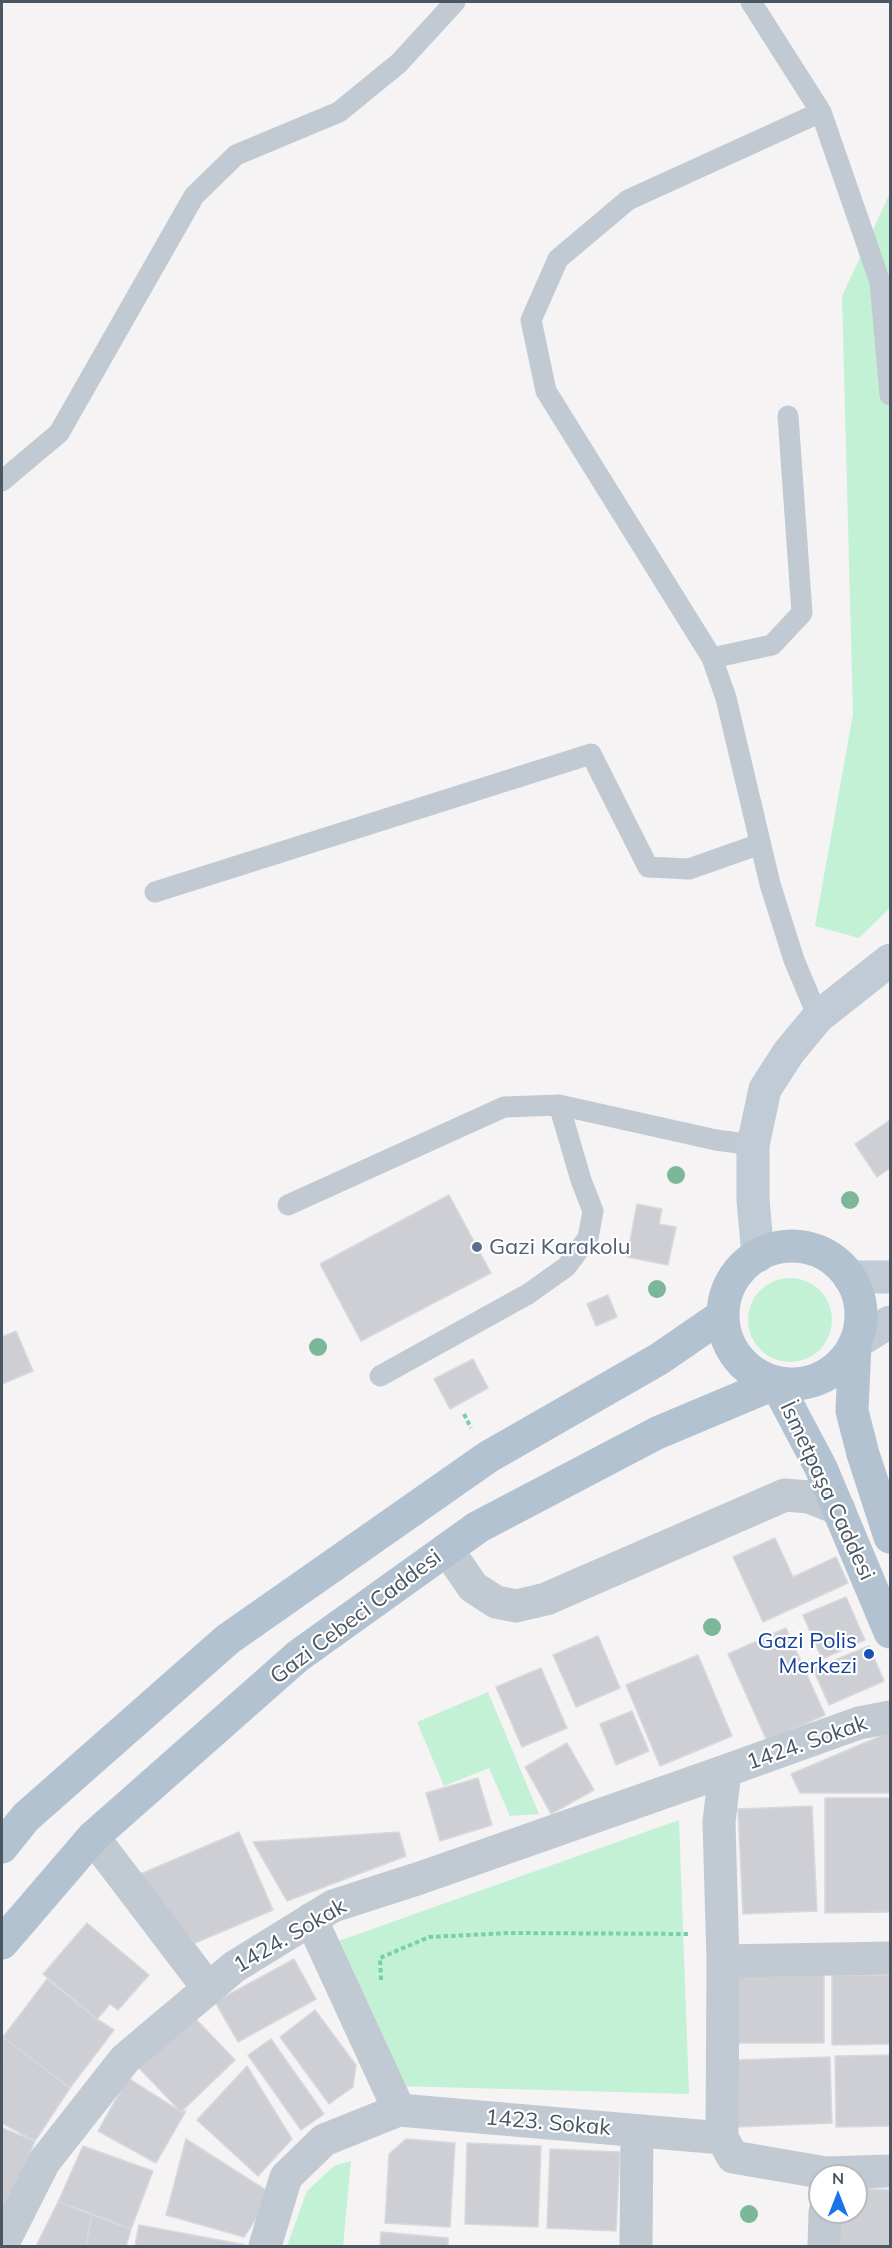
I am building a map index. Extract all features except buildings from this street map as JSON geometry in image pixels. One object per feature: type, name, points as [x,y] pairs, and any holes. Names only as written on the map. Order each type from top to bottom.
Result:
[{"type":"main road","points":[[758,1256],[753,1200],[753,1145],[765,1089],[789,1052],[818,1017],[891,960]]},
{"type":"main road","points":[[791,1246],[814,1250],[834,1260],[849,1277],[859,1298],[861,1321],[855,1343],[842,1363],[823,1377],[800,1384],[776,1383],[755,1374],[737,1358],[726,1338],[723,1315],[726,1295],[736,1275],[750,1259],[770,1250],[791,1246]]},
{"type":"main road","points":[[849,1277],[891,1277]]},
{"type":"main road","points":[[2,1848],[26,1817],[228,1639],[488,1457],[659,1359],[723,1315]]},
{"type":"main road","points":[[855,1343],[891,1322]]},
{"type":"main road","name":"İsmetpaşa Caddesi","points":[[855,1343],[852,1411],[863,1454],[889,1530]]},
{"type":"main road","name":"İsmetpaşa Caddesi","points":[[776,1383],[821,1468],[891,1632]]},
{"type":"main road","name":"Gazi Cebeci Caddesi","points":[[2,1943],[93,1837],[298,1656],[478,1527],[657,1433],[776,1383]]},
{"type":"street","points":[[447,1549],[473,1587],[496,1602],[516,1606],[546,1599],[785,1495],[809,1497],[839,1509]]},
{"type":"street","name":"1424. Sokak","points":[[2,2245],[44,2162],[125,2059],[234,1967],[311,1919],[333,1906],[420,1878],[859,1723],[891,1717]]},
{"type":"street","name":"1424. Sokak","points":[[722,2138],[722,1948],[719,1822],[725,1771]]},
{"type":"street","points":[[93,1837],[208,1988]]},
{"type":"street","points":[[311,1919],[399,2110]]},
{"type":"street","points":[[722,1948],[891,1959]]},
{"type":"street","name":"1423. Sokak","points":[[265,2247],[286,2177],[324,2140],[399,2110],[722,2138]]},
{"type":"street","points":[[638,2131],[642,2246]]},
{"type":"street","points":[[722,2138],[733,2157],[808,2172]]},
{"type":"street","points":[[868,2172],[891,2171]]},
{"type":"street","points":[[824,2247],[825,2224]]},
{"type":"lane","points":[[2,481],[59,433],[194,196],[236,155],[339,112],[399,63],[456,2]]},
{"type":"lane","points":[[751,2],[821,112],[880,282],[891,395]]},
{"type":"lane","points":[[818,1017],[794,960],[770,885],[726,698],[712,658],[546,391],[531,320],[558,260],[628,200],[821,112]]},
{"type":"lane","points":[[712,658],[772,645],[802,613],[788,416]]},
{"type":"lane","points":[[154,892],[591,754],[648,867],[689,868],[760,844]]},
{"type":"lane","points":[[288,1205],[504,1107],[559,1104],[716,1140],[753,1145]]},
{"type":"lane","points":[[380,1376],[528,1294],[566,1267],[588,1238],[593,1211],[581,1180],[559,1104]]},
{"type":"path","points":[[381,1981],[380,1958],[429,1937],[510,1933],[722,1948]]},
{"type":"green space","points":[[890,193],[890,908],[859,938],[815,926],[853,714],[842,296]]},
{"type":"green space","points":[[782,1278],[798,1278],[814,1285],[825,1296],[832,1312],[829,1336],[820,1350],[798,1362],[782,1362],[766,1355],[755,1344],[748,1328],[748,1312],[755,1296],[766,1285]]},
{"type":"green space","points":[[488,1692],[539,1814],[510,1816],[489,1768],[444,1786],[417,1722]]},
{"type":"green space","points":[[679,1820],[689,2094],[397,2086],[333,1943]]},
{"type":"green space","points":[[351,2161],[343,2246],[287,2246],[307,2191],[334,2166]]},
{"type":"place","name":"Gazi Karakolu","points":[[477,1247]]},
{"type":"place","name":"Gazi Polis Merkezi","points":[[869,1654]]}]
